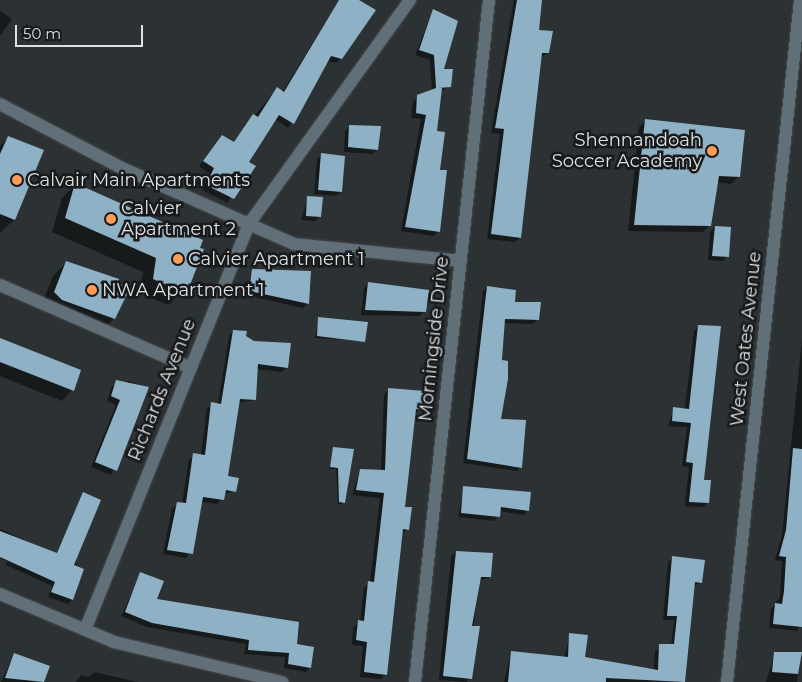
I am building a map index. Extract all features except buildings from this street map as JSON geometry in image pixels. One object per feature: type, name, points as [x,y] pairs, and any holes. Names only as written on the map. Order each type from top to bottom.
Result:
[{"type":"street","name":"Richards Avenue","points":[[85,630],[249,224],[410,0]]},
{"type":"street","name":"Morningside Drive","points":[[415,682],[489,0]]},
{"type":"street","name":"West Oates Avenue","points":[[728,682],[800,0]]},
{"type":"street","points":[[0,104],[124,169],[294,244],[460,261]]},
{"type":"street","points":[[0,285],[191,368]]},
{"type":"street","points":[[0,594],[85,630],[197,664],[282,682]]},
{"type":"place","name":"Shennandoah Soccer Academy","points":[[712,151]]},
{"type":"place","name":"Calvair Main Apartments","points":[[17,180]]},
{"type":"place","name":"Calvier Apartment 2","points":[[111,219]]},
{"type":"place","name":"Calvier Apartment 1","points":[[178,259]]},
{"type":"place","name":"NWA Apartment 1","points":[[92,290]]}]
